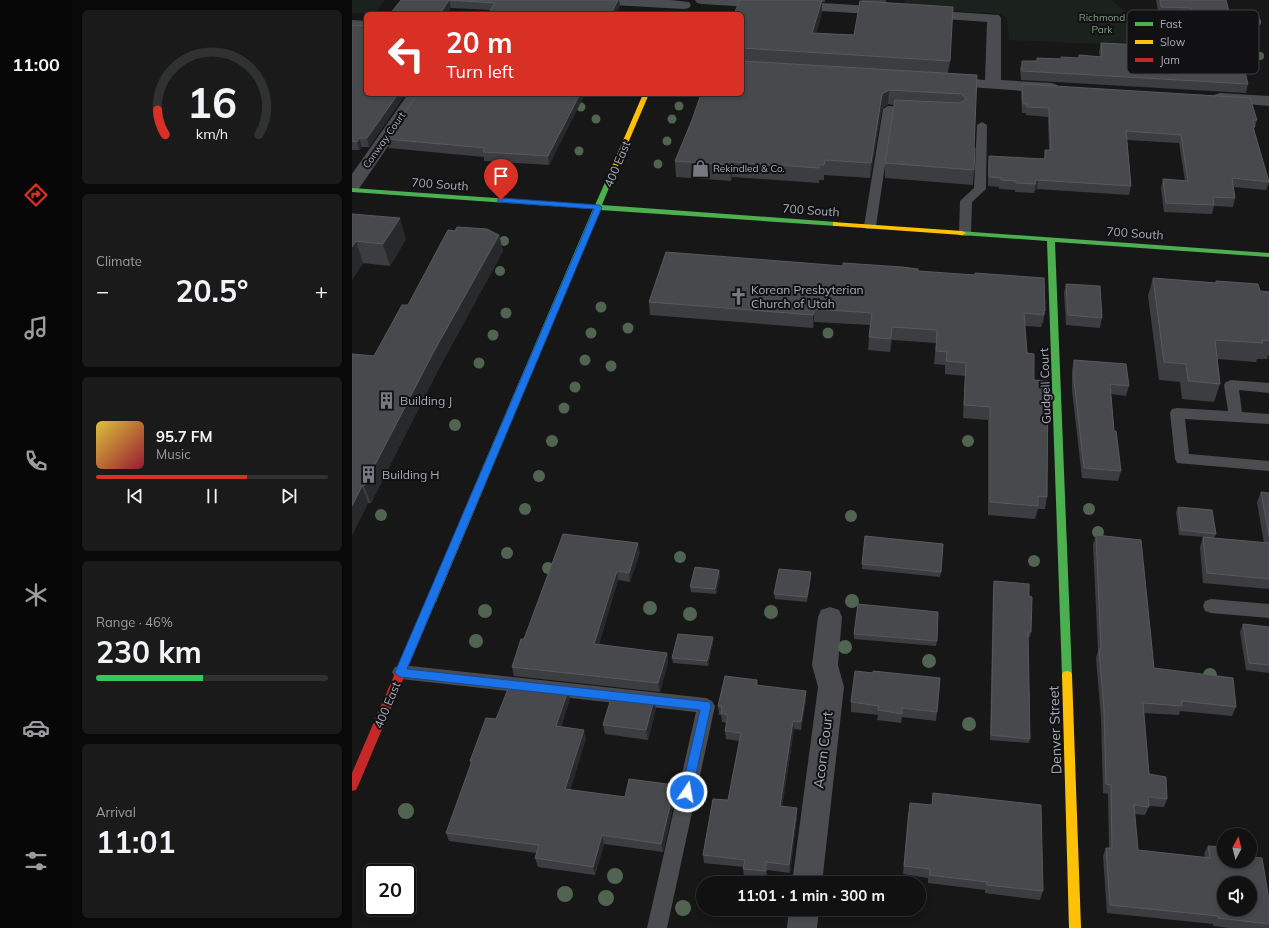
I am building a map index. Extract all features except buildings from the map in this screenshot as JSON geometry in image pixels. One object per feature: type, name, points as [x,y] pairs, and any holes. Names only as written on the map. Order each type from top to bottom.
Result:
[{"type":"street","points":[[595,0],[684,6]]},
{"type":"street","points":[[702,0],[994,18],[993,84]]},
{"type":"street","points":[[352,24],[364,25]]},
{"type":"street","points":[[930,80],[1063,89]]},
{"type":"street","name":"Conway Court","points":[[352,186],[415,96]]},
{"type":"street","name":"400 East","points":[[352,786],[645,96]]},
{"type":"street","points":[[1204,97],[1269,101]]},
{"type":"street","name":"700 South","points":[[352,190],[1269,255]]},
{"type":"street","name":"Gudgell Court","points":[[1052,239],[1063,532]]},
{"type":"street","name":"Denver Street","points":[[1063,532],[1075,928]]},
{"type":"street","name":"Acorn Court","points":[[808,876],[831,687],[825,665],[830,617]]},
{"type":"street","points":[[802,928],[803,916]]},
{"type":"lane","points":[[870,226],[888,108],[927,111]]},
{"type":"lane","points":[[965,233],[966,201],[980,189],[982,125]]},
{"type":"lane","points":[[1236,417],[1231,385],[1269,388]]},
{"type":"lane","points":[[1269,419],[1177,412],[1182,459],[1269,466]]},
{"type":"lane","points":[[1211,606],[1269,611]]},
{"type":"lane","points":[[401,672],[706,706],[657,928]]},
{"type":"green space","points":[[352,0],[385,0],[376,12],[352,13]]},
{"type":"green space","name":"Richmond Park","points":[[905,0],[1112,0],[1127,14],[1127,46],[1009,40],[1007,18],[1000,14],[903,8]]},
{"type":"traffic: fast","points":[[480,485],[610,178]]},
{"type":"traffic: fast","points":[[352,190],[836,224]]},
{"type":"traffic: fast","points":[[962,233],[1269,255]]},
{"type":"traffic: fast","points":[[1051,239],[1067,675]]},
{"type":"traffic: slow","points":[[610,178],[645,96]]},
{"type":"traffic: slow","points":[[836,224],[962,233]]},
{"type":"traffic: slow","points":[[432,599],[480,485]]},
{"type":"traffic: slow","points":[[1067,675],[1075,928]]},
{"type":"traffic: jam","points":[[352,786],[432,599]]},
{"type":"place","name":"Rekindled & Co.","points":[[700,168]]},
{"type":"place","name":"Korean Presbyterian Church of Utah","points":[[738,296]]},
{"type":"place","name":"Building J","points":[[387,400]]},
{"type":"place","name":"Building H","points":[[369,474]]},
{"type":"route","points":[[501,200],[599,207],[401,672],[706,706],[687,792]]}]
